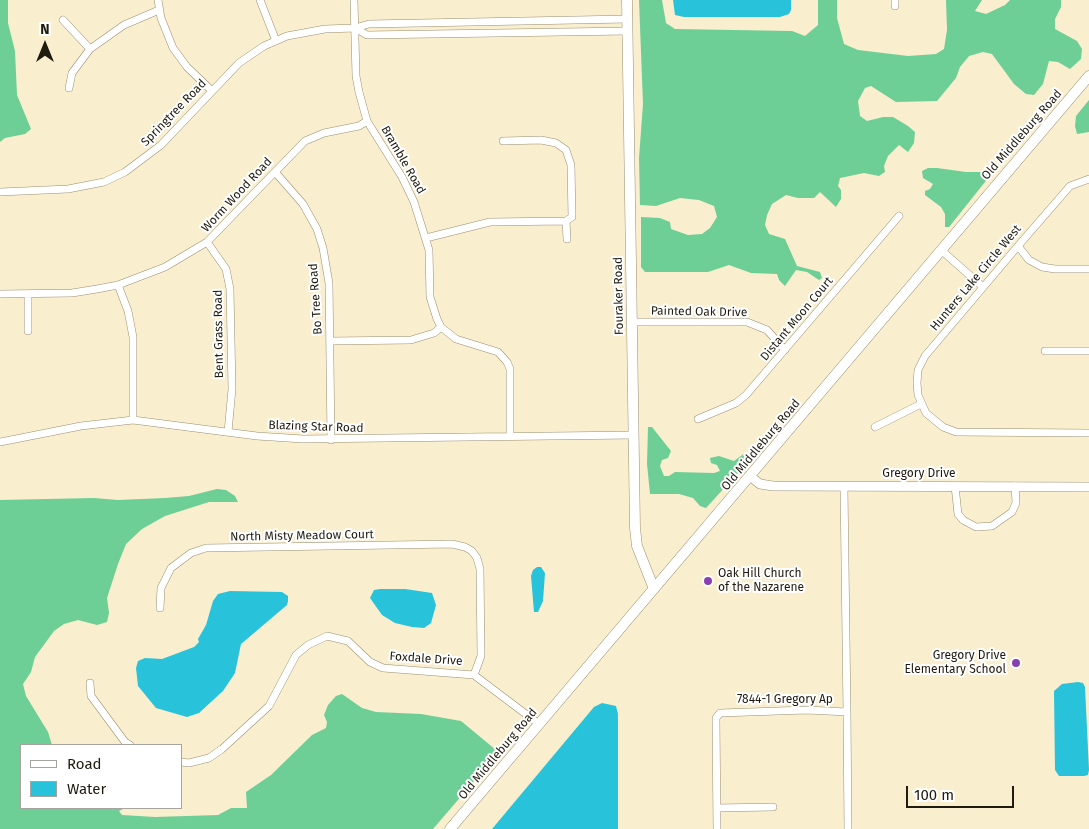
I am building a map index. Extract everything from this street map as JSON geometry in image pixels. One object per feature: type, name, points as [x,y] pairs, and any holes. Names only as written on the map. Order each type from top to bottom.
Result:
[{"type":"main road","name":"Fouraker Road","points":[[627,0],[635,528],[637,546],[654,589]]},
{"type":"main road","name":"Old Middleburg Road","points":[[450,829],[751,477],[1089,76]]},
{"type":"street","points":[[158,0],[159,10],[173,48],[187,67],[211,90]]},
{"type":"street","points":[[260,0],[276,40]]},
{"type":"street","name":"Bramble Road","points":[[354,0],[356,76],[367,121],[402,177],[414,202],[426,238],[430,266],[431,303],[442,327]]},
{"type":"street","points":[[69,88],[72,73],[90,49],[124,24],[159,10]]},
{"type":"street","name":"Springtree Road","points":[[0,192],[68,189],[96,184],[117,177],[155,151],[211,90],[247,57],[276,40],[306,31],[355,28],[369,24],[627,19]]},
{"type":"street","points":[[63,20],[90,49]]},
{"type":"street","name":"Springtree Road","points":[[355,28],[367,35],[628,31]]},
{"type":"street","name":"Worm Wood Road","points":[[0,294],[72,293],[118,285],[165,267],[207,242],[295,149],[311,138],[324,133],[349,130],[367,121]]},
{"type":"street","points":[[426,238],[490,222],[566,221],[572,217],[571,165],[566,150],[556,143],[541,140],[503,141]]},
{"type":"street","name":"Bo Tree Road","points":[[274,172],[303,204],[317,229],[323,248],[329,283],[331,440]]},
{"type":"street","name":"Hunters Lake Circle West","points":[[921,404],[916,383],[921,362],[1066,191],[1085,180]]},
{"type":"street","name":"Distant Moon Court","points":[[698,419],[742,399],[899,216]]},
{"type":"street","points":[[566,221],[567,239]]},
{"type":"street","name":"Bent Grass Road","points":[[207,242],[226,269],[230,289],[232,389],[228,432]]},
{"type":"street","points":[[1018,246],[1030,260],[1042,266],[1055,269],[1089,269]]},
{"type":"street","points":[[941,250],[983,287]]},
{"type":"street","points":[[118,285],[128,311],[133,337],[134,420]]},
{"type":"street","points":[[28,294],[28,331]]},
{"type":"street","name":"Painted Oak Drive","points":[[632,322],[747,322],[767,330],[785,350]]},
{"type":"street","points":[[330,342],[412,340],[434,333],[442,327],[456,339],[498,352],[508,362],[510,369],[510,438]]},
{"type":"street","points":[[1045,351],[1089,351]]},
{"type":"street","points":[[875,427],[921,404],[934,422],[961,433],[1089,434]]},
{"type":"street","name":"Blazing Star Road","points":[[0,442],[81,426],[134,420],[278,438],[331,440],[634,436]]},
{"type":"street","name":"Gregory Drive","points":[[751,477],[760,484],[773,486],[1089,486]]},
{"type":"street","points":[[954,486],[958,514],[968,524],[976,527],[992,526],[1012,512],[1016,503],[1015,486]]},
{"type":"street","name":"7844-1 Gregory Ap","points":[[844,487],[848,829]]},
{"type":"street","name":"North Misty Meadow Court","points":[[160,608],[161,588],[171,568],[190,553],[206,548],[452,544],[472,551],[477,558],[480,569],[481,656],[474,675]]},
{"type":"street","name":"Foxdale Drive","points":[[182,762],[189,763],[209,758],[222,749],[269,706],[296,655],[308,645],[327,636],[348,641],[370,662],[383,668],[474,675],[539,724]]},
{"type":"street","points":[[90,683],[91,696],[128,744]]},
{"type":"street","name":"7844-1 Gregory Ap","points":[[717,829],[716,718],[720,713],[807,710],[847,712]]},
{"type":"street","points":[[717,808],[773,807]]},
{"type":"green space","points":[[0,0],[8,0],[8,23],[15,51],[17,95],[31,129],[25,134],[5,138],[0,142]]},
{"type":"green space","points":[[639,0],[662,0],[666,23],[675,29],[792,31],[805,36],[818,25],[818,0],[837,0],[837,18],[844,44],[858,50],[908,56],[936,54],[944,49],[947,30],[946,0],[982,0],[975,11],[986,14],[1005,5],[1010,0],[1061,0],[1061,7],[1055,19],[1055,29],[1077,41],[1082,49],[1081,59],[1070,69],[1058,62],[1049,61],[1043,84],[1034,95],[1026,94],[1014,84],[992,54],[983,52],[969,56],[960,67],[956,78],[937,101],[896,102],[871,86],[865,88],[858,101],[860,116],[867,121],[883,117],[893,117],[908,126],[915,132],[914,143],[908,152],[899,145],[888,156],[884,166],[885,172],[879,176],[864,173],[840,178],[838,186],[841,190],[841,199],[836,207],[820,192],[814,198],[798,198],[786,195],[772,204],[767,215],[765,225],[769,234],[785,239],[797,266],[820,272],[822,278],[819,280],[807,272],[796,270],[785,286],[779,280],[777,274],[751,273],[729,265],[708,272],[645,272],[641,267],[641,217],[660,218],[670,222],[671,229],[688,235],[702,234],[710,228],[717,217],[714,206],[699,200],[680,198],[656,206],[640,205],[639,158],[643,104]]},
{"type":"green space","points":[[1089,100],[1089,132],[1077,134],[1075,126],[1076,116]]},
{"type":"green space","points":[[928,168],[966,172],[993,172],[949,227],[945,227],[945,214],[941,207],[925,195],[925,191],[930,189],[933,184],[923,178],[922,171]]},
{"type":"green space","points":[[648,427],[652,427],[671,451],[668,458],[662,460],[660,466],[664,476],[669,476],[675,472],[714,473],[720,471],[717,465],[711,463],[710,458],[719,456],[734,461],[745,453],[748,454],[747,463],[706,508],[700,506],[693,498],[679,494],[650,494],[647,464]]},
{"type":"green space","points":[[217,489],[226,490],[235,496],[238,502],[209,502],[165,516],[142,529],[126,544],[118,564],[107,598],[109,613],[107,622],[97,625],[78,620],[64,624],[54,631],[35,657],[31,672],[23,684],[26,696],[48,732],[52,744],[20,744],[20,809],[123,809],[119,811],[122,815],[155,817],[218,815],[231,808],[247,808],[246,792],[271,775],[312,735],[326,728],[327,722],[324,715],[328,705],[336,696],[342,694],[362,708],[376,712],[421,714],[461,721],[496,750],[494,758],[433,829],[0,829],[0,500],[94,498],[118,500],[189,496]]},
{"type":"water","points":[[673,0],[791,0],[791,10],[789,14],[780,17],[684,17],[675,15]]},
{"type":"water","points":[[541,567],[545,573],[543,601],[538,612],[534,612],[531,576],[533,570]]},
{"type":"water","points":[[405,589],[432,593],[436,605],[431,623],[424,628],[412,627],[395,623],[382,615],[370,598],[374,590]]},
{"type":"water","points":[[230,591],[282,592],[288,596],[288,601],[287,605],[241,644],[235,673],[223,691],[199,713],[187,717],[156,708],[138,686],[136,668],[138,661],[145,658],[162,659],[194,647],[199,642],[198,639],[206,625],[213,601],[218,594]]},
{"type":"water","points":[[1083,683],[1085,687],[1088,775],[1059,776],[1055,770],[1054,691],[1062,684]]},
{"type":"water","points":[[602,703],[616,706],[618,714],[618,829],[492,829],[594,707]]},
{"type":"place","name":"Oak Hill Church of the Nazarene","points":[[708,581]]},
{"type":"place","name":"Gregory Drive Elementary School","points":[[1016,663]]}]
